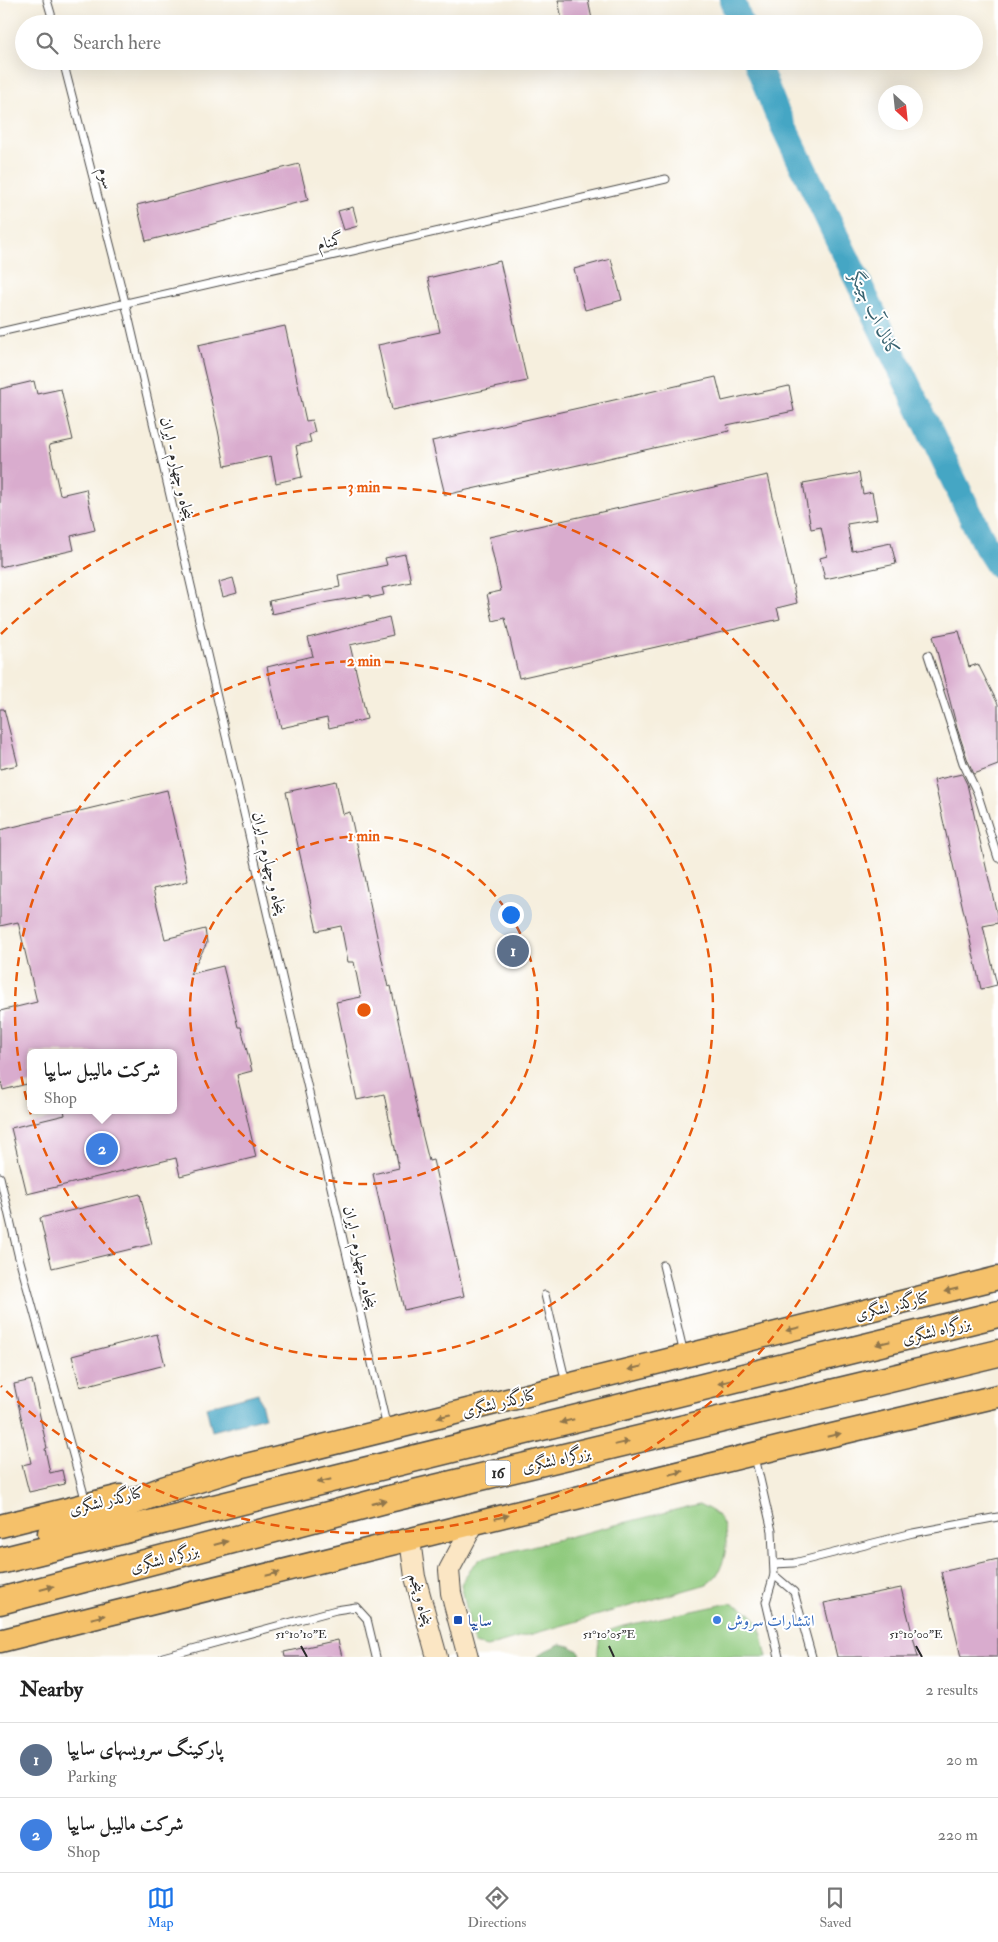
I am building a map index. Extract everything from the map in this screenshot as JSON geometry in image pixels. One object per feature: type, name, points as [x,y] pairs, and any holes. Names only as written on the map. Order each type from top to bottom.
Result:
[{"type":"highway","name":"بزرگراه لشگری","points":[[0,1561],[998,1314]]},
{"type":"highway","name":"بزرگراه لشگری","points":[[0,1601],[389,1499],[998,1353]]},
{"type":"highway","points":[[0,1554],[166,1489],[234,1468]]},
{"type":"main road","name":"کنارگذر لشگری","points":[[0,1526],[998,1278]]},
{"type":"main road","points":[[0,1641],[755,1454],[998,1396]]},
{"type":"main road","name":"پنجاه و پنجم","points":[[468,1657],[451,1593],[449,1570],[473,1524]]},
{"type":"main road","name":"پنجاه و پنجم","points":[[410,1540],[414,1577],[436,1657]]},
{"type":"main road","points":[[418,1587],[450,1581]]},
{"type":"lane","points":[[48,0],[52,15]]},
{"type":"lane","name":"سوم","points":[[65,70],[125,302]]},
{"type":"lane","name":"گمنام","points":[[0,332],[666,179]]},
{"type":"lane","name":"پنجاه و چهارم - ایران","points":[[125,302],[388,1430]]},
{"type":"lane","points":[[928,655],[963,764],[977,792],[998,858]]},
{"type":"lane","points":[[0,1177],[18,1254],[86,1505]]},
{"type":"lane","points":[[663,1265],[684,1356]]},
{"type":"lane","points":[[545,1295],[566,1385]]},
{"type":"lane","points":[[755,1454],[772,1531],[774,1575],[766,1602],[779,1657]]},
{"type":"lane","points":[[774,1564],[794,1563],[913,1533],[998,1516]]},
{"type":"lane","points":[[774,1575],[794,1592],[812,1657]]},
{"type":"lane","points":[[162,1657],[336,1610],[356,1607],[367,1619],[376,1657]]},
{"type":"green space","points":[[699,1504],[719,1517],[726,1537],[724,1560],[716,1576],[707,1584],[487,1647],[474,1644],[461,1584],[471,1568],[480,1559]]},
{"type":"green space","points":[[730,1603],[748,1612],[758,1623],[767,1657],[697,1657],[696,1654],[683,1657],[598,1657],[600,1639],[611,1630]]},
{"type":"green space","points":[[560,1644],[570,1646],[580,1652],[581,1657],[537,1657],[545,1651]]},
{"type":"water","points":[[258,1393],[265,1417],[212,1431],[206,1407]]},
{"type":"building","points":[[558,0],[588,0],[591,15],[561,15]]},
{"type":"building","points":[[299,164],[308,200],[146,241],[137,205]]},
{"type":"building","points":[[353,207],[358,226],[344,230],[338,211]]},
{"type":"building","points":[[611,259],[622,300],[585,310],[574,269]]},
{"type":"building","points":[[500,261],[527,381],[392,410],[378,345],[440,332],[428,278]]},
{"type":"building","points":[[285,326],[306,421],[312,420],[315,432],[309,435],[311,442],[296,446],[302,477],[276,483],[271,456],[225,466],[198,345]]},
{"type":"building","points":[[716,377],[722,401],[789,386],[794,411],[727,425],[729,431],[445,495],[432,441]]},
{"type":"building","points":[[34,381],[37,394],[61,389],[73,440],[49,445],[60,495],[86,489],[95,530],[71,536],[74,550],[0,567],[0,389]]},
{"type":"building","points":[[859,473],[863,494],[872,492],[877,519],[847,524],[852,551],[891,543],[896,564],[825,579],[820,558],[827,556],[821,527],[811,529],[803,483]]},
{"type":"building","points":[[768,475],[797,603],[777,608],[780,619],[519,678],[505,618],[493,621],[487,594],[501,591],[489,537]]},
{"type":"building","points":[[405,554],[411,582],[382,588],[384,595],[370,598],[370,595],[328,602],[272,614],[269,601],[340,587],[338,575],[387,565],[385,558]]},
{"type":"building","points":[[233,578],[237,593],[223,597],[219,582]]},
{"type":"building","points":[[389,617],[393,635],[350,645],[367,719],[329,728],[327,718],[281,728],[267,667],[313,656],[308,638]]},
{"type":"building","points":[[959,631],[969,667],[978,664],[998,704],[998,765],[974,774],[957,728],[933,636]]},
{"type":"building","points":[[0,709],[4,709],[18,765],[0,769]]},
{"type":"building","points":[[962,774],[967,784],[998,919],[998,923],[983,926],[997,985],[981,989],[934,780]]},
{"type":"building","points":[[336,781],[343,814],[350,812],[388,987],[391,986],[420,1125],[429,1161],[433,1160],[464,1296],[404,1310],[373,1174],[399,1168],[384,1094],[357,1100],[336,1002],[361,997],[354,962],[348,962],[341,926],[317,931],[286,792]]},
{"type":"building","points":[[167,790],[188,881],[153,889],[165,939],[205,929],[207,943],[190,974],[223,966],[238,1027],[241,1027],[252,1071],[237,1075],[256,1157],[180,1176],[176,1158],[27,1194],[11,1128],[65,1114],[177,1114],[177,1049],[27,1049],[27,1084],[3,1090],[0,1078],[0,1011],[37,1002],[18,922],[0,926],[0,830]]},
{"type":"building","points":[[140,1194],[152,1244],[52,1268],[40,1218]]},
{"type":"building","points":[[157,1334],[165,1365],[80,1387],[72,1356]]},
{"type":"building","points":[[32,1380],[47,1448],[45,1449],[50,1473],[62,1470],[65,1484],[29,1492],[22,1465],[31,1463],[14,1384]]},
{"type":"building","points":[[998,1559],[998,1657],[961,1657],[941,1572]]},
{"type":"building","points":[[901,1588],[918,1657],[837,1657],[824,1603]]},
{"type":"building","points":[[338,1640],[342,1657],[285,1657],[284,1652]]},
{"type":"waterway","name":"کانال آب چیتگر","points":[[732,0],[738,15]]},
{"type":"waterway","name":"کانال آب چیتگر","points":[[760,70],[776,111],[984,543],[998,565]]},
{"type":"place","name":"پارکینگ سرویسهای سایپا","points":[[513,951]]},
{"type":"place","name":"شرکت مالیبل سایپا","points":[[102,1149]]},
{"type":"place","name":"سایپا","points":[[458,1620]]},
{"type":"place","name":"انتشارات سروش","points":[[717,1620]]}]
